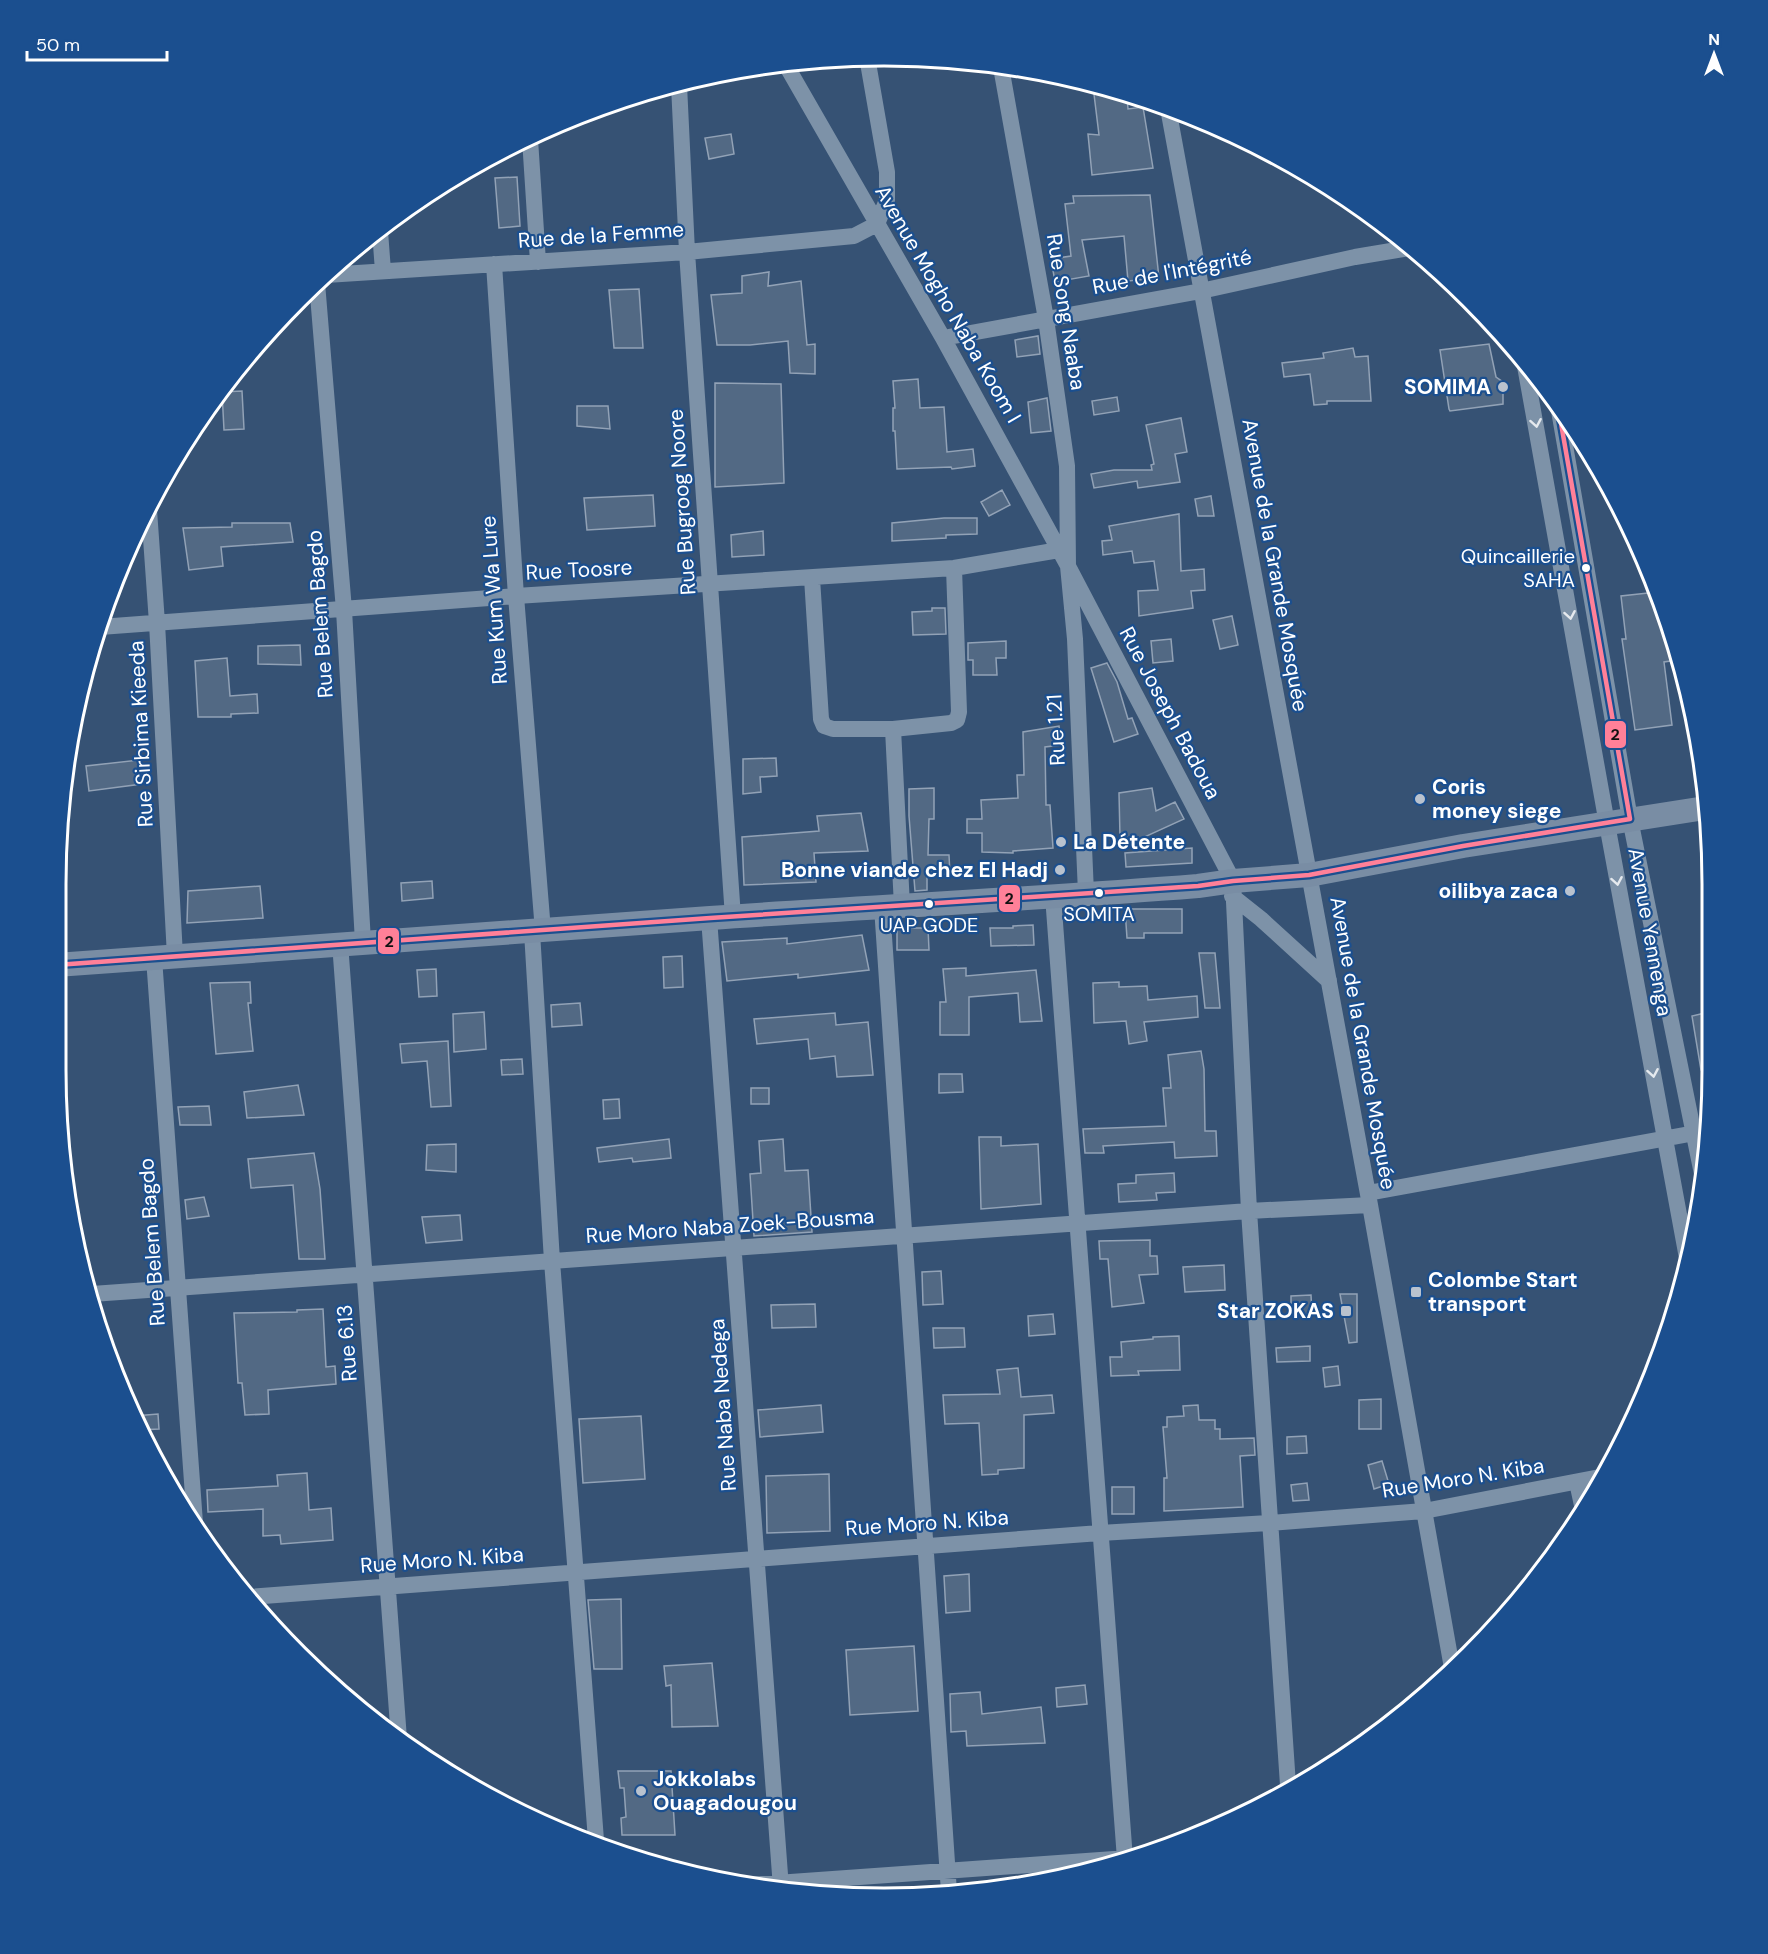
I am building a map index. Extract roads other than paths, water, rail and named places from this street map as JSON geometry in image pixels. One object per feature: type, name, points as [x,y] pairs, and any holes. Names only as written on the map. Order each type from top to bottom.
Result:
[{"type":"main road","points":[[66,964],[1086,893],[1198,886],[1233,888],[1463,846],[1698,809]]},
{"type":"street","points":[[869,67],[887,172],[887,200],[876,224]]},
{"type":"street","name":"Avenue Mogho Naba Koom I","points":[[790,72],[943,338],[1068,566]]},
{"type":"street","name":"Rue Song Naaba","points":[[1002,75],[1046,319],[1067,465],[1068,566]]},
{"type":"street","name":"Rue Bugroog Noore","points":[[679,92],[687,252],[710,585],[721,918]]},
{"type":"street","name":"Avenue de la Grande Mosquée","points":[[1170,118],[1369,1199],[1450,1659]]},
{"type":"street","points":[[531,146],[538,262]]},
{"type":"street","name":"Rue de la Femme","points":[[340,274],[687,252],[854,236],[876,224]]},
{"type":"street","points":[[380,240],[382,271]]},
{"type":"street","name":"Rue de l'Intégrité","points":[[943,338],[1201,291],[1355,257],[1400,250]]},
{"type":"street","name":"Rue Kum Wa Lure","points":[[494,264],[537,932],[552,1261],[596,1835]]},
{"type":"street","name":"Rue Belem Bagdo","points":[[318,295],[344,610],[351,943]]},
{"type":"street","name":"Avenue Yennenga","points":[[1527,379],[1684,1240]]},
{"type":"street","name":"Avenue Yennenga","points":[[1562,427],[1630,819],[1698,1148]]},
{"type":"street","name":"Rue Sirbima Kieeda","points":[[150,522],[158,623],[164,957]]},
{"type":"street","name":"Rue Toosre","points":[[107,626],[516,596],[954,568],[1059,550]]},
{"type":"street","name":"Rue Joseph Badoua","points":[[1068,566],[1233,888]]},
{"type":"street","name":"Rue 1.21","points":[[1068,566],[1075,639],[1086,893]]},
{"type":"street","points":[[812,578],[821,719],[824,726],[833,729],[892,729],[951,723],[957,720],[959,712],[954,568]]},
{"type":"street","points":[[892,729],[892,907],[904,1236],[949,1885]]},
{"type":"street","points":[[1233,888],[1261,919],[1329,981]]},
{"type":"street","points":[[1233,888],[1249,1211],[1288,1781]]},
{"type":"street","points":[[1053,896],[1125,1851]]},
{"type":"street","name":"Rue Naba Nedega","points":[[721,918],[734,1248],[781,1881]]},
{"type":"street","name":"Rue 6.13","points":[[351,943],[364,1274],[398,1728]]},
{"type":"street","name":"Rue Belem Bagdo","points":[[164,957],[177,1287],[194,1508]]},
{"type":"street","name":"Rue Moro Naba Zoek-Bousma","points":[[97,1294],[1249,1211],[1369,1199],[1695,1133]]},
{"type":"street","name":"Rue Moro N. Kiba","points":[[258,1596],[1424,1511],[1592,1479]]},
{"type":"street","points":[[1577,1482],[1580,1498]]},
{"type":"street","points":[[806,1884],[1095,1860]]},
{"type":"place","name":"SOMIMA","points":[[1503,387]]},
{"type":"place","name":"Quincaillerie SAHA","points":[[1586,568]]},
{"type":"place","name":"Coris money siege","points":[[1420,799]]},
{"type":"place","name":"La Détente","points":[[1061,842]]},
{"type":"place","name":"Bonne viande chez El Hadj","points":[[1060,870]]},
{"type":"place","name":"oilibya zaca","points":[[1570,891]]},
{"type":"place","name":"SOMITA","points":[[1099,893]]},
{"type":"place","name":"UAP GODE","points":[[929,904]]},
{"type":"place","name":"Colombe Start transport","points":[[1416,1292]]},
{"type":"place","name":"Star ZOKAS","points":[[1346,1311]]},
{"type":"place","name":"Jokkolabs Ouagadougou","points":[[641,1791]]}]
